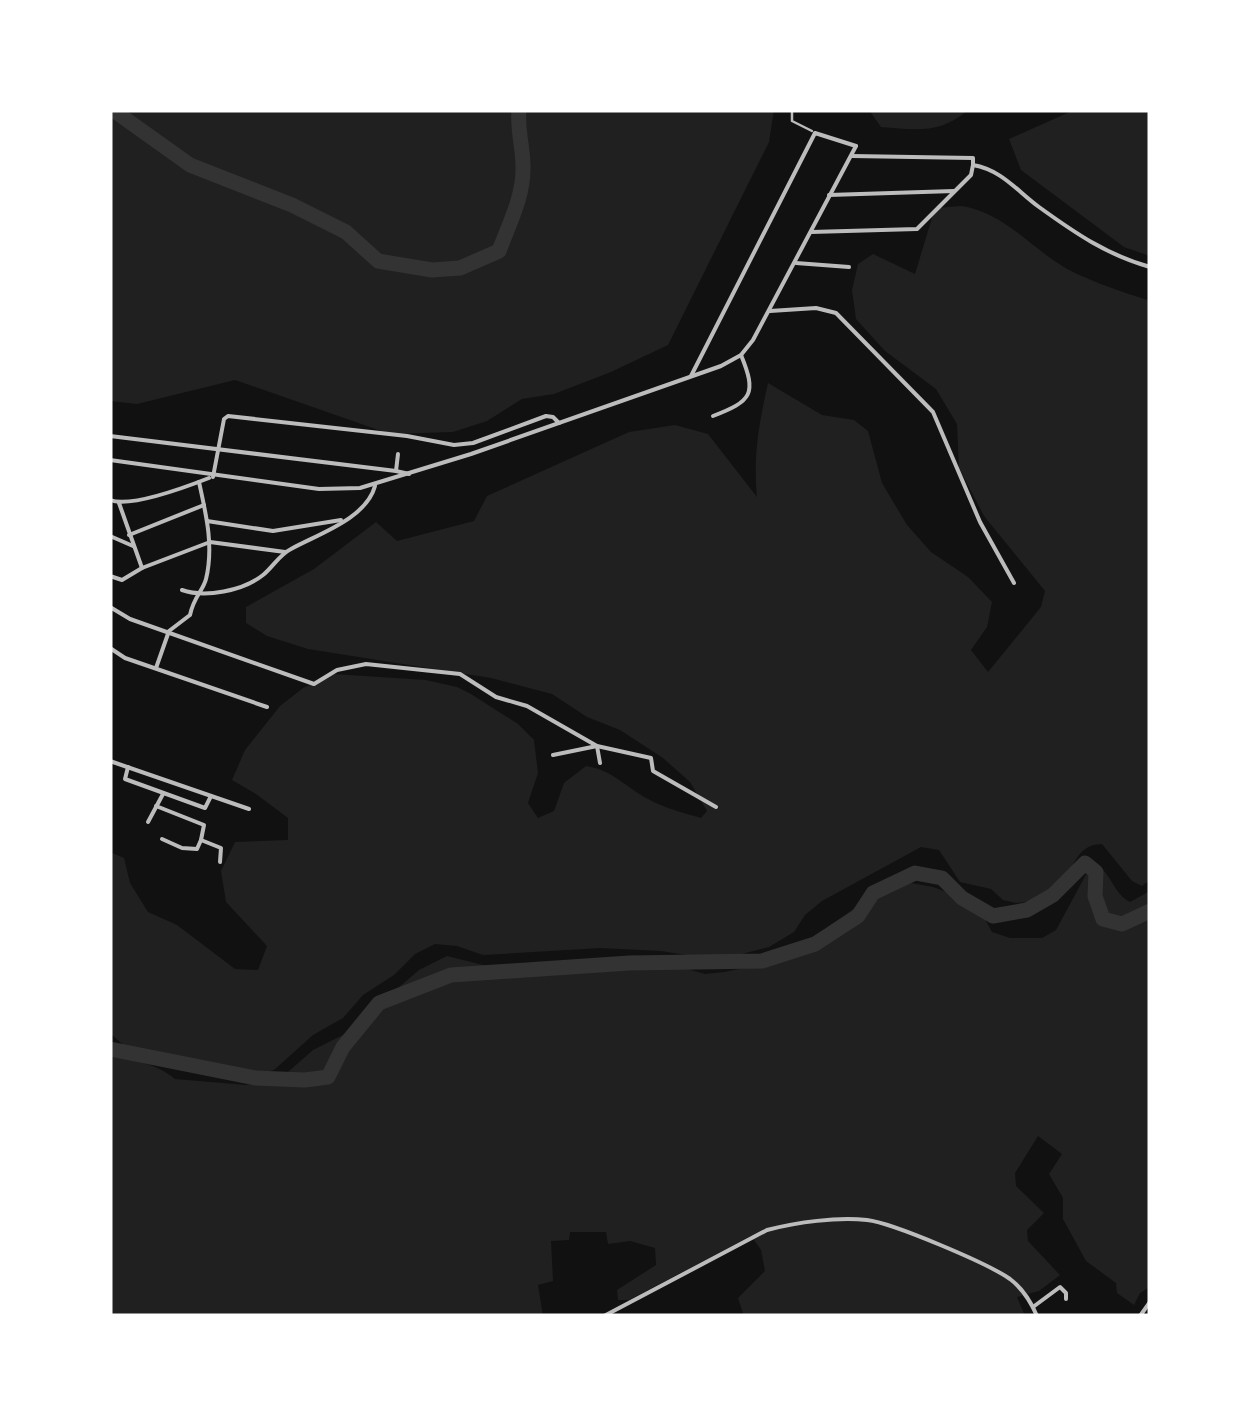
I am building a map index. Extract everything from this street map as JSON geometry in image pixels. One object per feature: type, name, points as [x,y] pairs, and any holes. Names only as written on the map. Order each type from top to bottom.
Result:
[{"type":"street","points":[[110,460],[320,489],[375,486],[559,424],[742,355],[770,311],[856,146],[792,121],[792,110]]},
{"type":"street","points":[[690,376],[816,132]]},
{"type":"street","points":[[811,232],[917,228],[970,175],[973,166],[972,157],[852,156]]},
{"type":"street","points":[[973,166],[988,168],[1005,178],[1095,247],[1150,267]]},
{"type":"street","points":[[829,195],[954,191]]},
{"type":"street","points":[[796,263],[849,267]]},
{"type":"street","points":[[770,311],[816,308],[836,312],[933,412],[980,522],[1014,582]]},
{"type":"street","points":[[714,416],[737,406],[750,390],[752,381],[742,355]]},
{"type":"street","points":[[213,477],[224,419],[228,416],[454,445],[546,416],[559,424]]},
{"type":"street","points":[[110,436],[408,474]]},
{"type":"street","points":[[396,471],[398,454]]},
{"type":"street","points":[[186,485],[187,473]]},
{"type":"street","points":[[110,500],[118,503],[213,477]]},
{"type":"street","points":[[156,668],[170,631],[190,615],[196,594],[206,583],[210,542],[200,482]]},
{"type":"street","points":[[182,590],[196,594],[230,590],[260,578],[285,552],[345,520],[368,502],[375,486]]},
{"type":"street","points":[[118,503],[142,568]]},
{"type":"street","points":[[129,535],[204,505]]},
{"type":"street","points":[[207,521],[273,531],[345,520]]},
{"type":"street","points":[[110,536],[134,546]]},
{"type":"street","points":[[110,576],[122,580],[142,568],[210,542],[285,552]]},
{"type":"street","points":[[111,609],[314,684],[337,670],[366,664],[460,674],[598,746],[651,758],[652,770],[716,807]]},
{"type":"street","points":[[110,648],[125,658],[267,707]]},
{"type":"street","points":[[553,755],[598,746]]},
{"type":"street","points":[[598,746],[600,763]]},
{"type":"street","points":[[110,761],[249,809]]},
{"type":"street","points":[[128,767],[126,779],[163,794],[205,808],[210,796]]},
{"type":"street","points":[[653,782],[656,772]]},
{"type":"street","points":[[148,822],[163,794]]},
{"type":"street","points":[[156,806],[204,825],[197,849],[162,840]]},
{"type":"street","points":[[202,840],[221,848],[220,862]]},
{"type":"street","points":[[604,1316],[768,1230],[849,1220],[897,1228],[999,1272],[1020,1288],[1037,1316]]},
{"type":"street","points":[[1033,1307],[1060,1287],[1066,1292],[1066,1299]]},
{"type":"street","points":[[1140,1316],[1150,1302]]},
{"type":"shaded area","points":[[110,110],[774,110],[769,142],[668,345],[554,394],[522,399],[487,421],[453,432],[390,434],[235,380],[137,404],[110,401]]},
{"type":"shaded area","points":[[869,110],[968,110],[938,127],[916,129],[881,127]]},
{"type":"shaded area","points":[[1074,110],[1150,110],[1150,256],[1124,247],[1021,170],[1009,139]]},
{"type":"shaded area","points":[[962,206],[1006,224],[1069,270],[1150,301],[1150,880],[1142,886],[1132,881],[1102,844],[1078,856],[1054,899],[1016,903],[1003,900],[991,889],[960,882],[939,850],[921,847],[822,901],[805,915],[794,932],[769,947],[730,957],[600,948],[483,955],[435,944],[415,954],[394,975],[363,995],[343,1018],[313,1035],[274,1070],[260,1074],[244,1076],[171,1066],[130,1051],[110,1033],[110,852],[124,858],[130,883],[148,912],[177,925],[235,969],[258,970],[267,946],[226,902],[221,871],[235,842],[288,840],[288,818],[232,780],[245,750],[280,706],[303,688],[333,674],[426,680],[457,687],[518,724],[534,740],[538,773],[528,803],[538,818],[554,811],[564,783],[586,766],[611,775],[667,808],[701,818],[707,811],[690,782],[663,758],[552,694],[491,678],[308,649],[267,636],[246,623],[246,607],[314,569],[376,522],[397,541],[474,521],[487,496],[629,432],[675,425],[708,434],[757,497],[758,440],[768,383],[822,415],[854,420],[868,431],[882,483],[907,525],[931,552],[968,577],[992,602],[987,627],[971,650],[988,672],[1041,607],[1045,591],[984,516],[959,468],[957,424],[936,389],[885,351],[856,319],[852,290],[858,264],[873,254],[915,274],[935,208]]},
{"type":"shaded area","points":[[1096,864],[1130,902],[1150,891],[1150,1287],[1140,1293],[1134,1305],[1117,1293],[1116,1283],[1086,1261],[1063,1219],[1063,1198],[1049,1174],[1062,1154],[1038,1136],[1015,1173],[1016,1186],[1044,1213],[1027,1230],[1028,1241],[1060,1275],[1039,1291],[1017,1297],[1025,1316],[744,1316],[738,1298],[765,1271],[761,1250],[751,1236],[629,1300],[618,1300],[617,1290],[656,1265],[655,1248],[630,1241],[608,1244],[606,1232],[570,1232],[569,1240],[551,1241],[553,1281],[538,1285],[543,1316],[110,1316],[110,1047],[175,1079],[246,1085],[280,1079],[313,1050],[355,1029],[419,970],[447,956],[491,967],[552,971],[642,964],[673,965],[705,974],[724,972],[784,960],[808,948],[829,926],[878,892],[911,883],[976,903],[992,932],[1010,938],[1042,938],[1056,930],[1089,869]]},
{"type":"waterway","points":[[113,110],[190,165],[292,205],[346,232],[378,261],[432,270],[460,268],[499,251],[523,177],[519,110]]},
{"type":"waterway","points":[[110,1049],[255,1078],[328,1077],[343,1047],[379,1003],[451,975],[629,963],[762,961],[815,944],[858,916],[873,893],[915,873],[942,878],[962,898],[993,916],[1027,910],[1053,895],[1085,863],[1096,872],[1095,896],[1103,919],[1122,924],[1150,911]]}]
